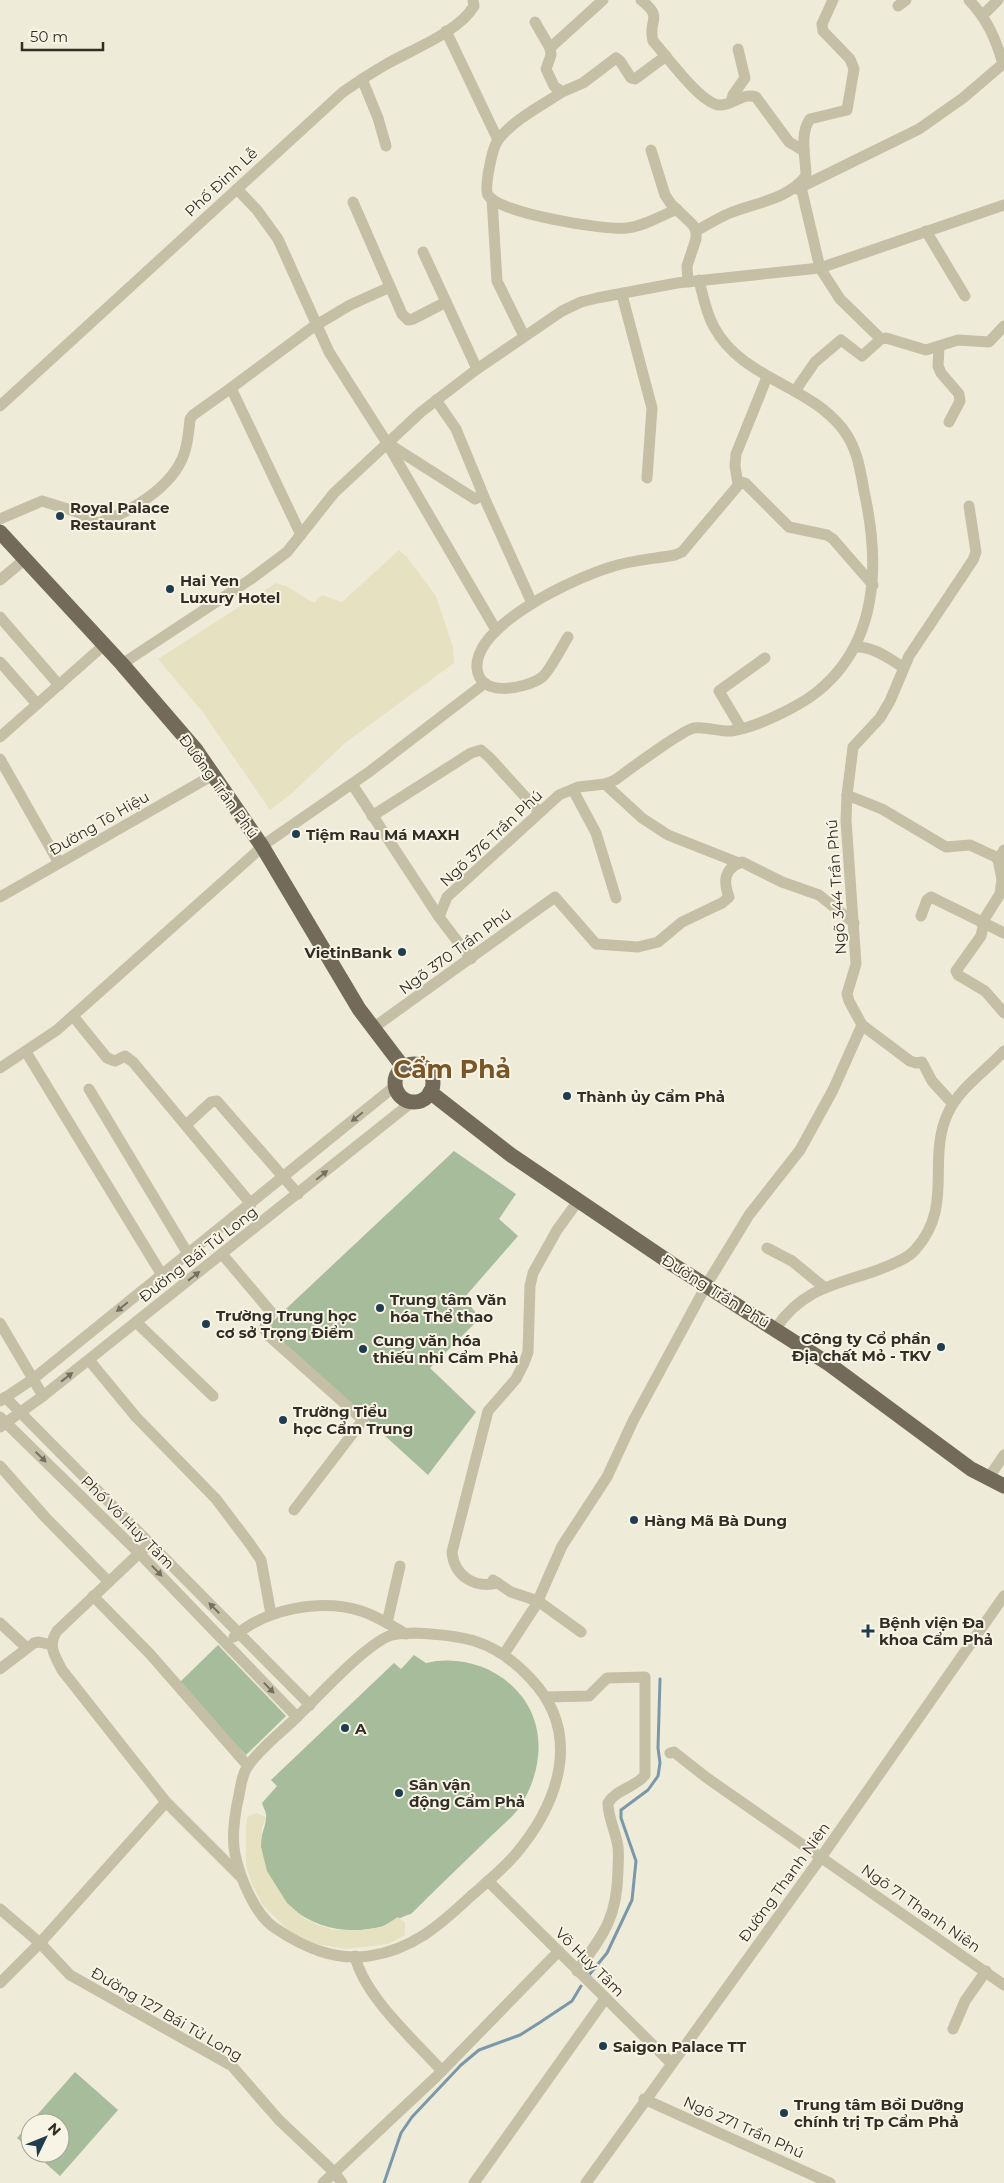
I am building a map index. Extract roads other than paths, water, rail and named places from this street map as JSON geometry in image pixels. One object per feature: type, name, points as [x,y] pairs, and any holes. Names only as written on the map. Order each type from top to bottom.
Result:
[{"type":"main road","name":"Đường Trần Phú","points":[[0,532],[122,664],[196,750],[262,846],[359,1009],[403,1067]]},
{"type":"main road","points":[[418,1064],[429,1071],[432,1086],[425,1098],[412,1102],[402,1097],[395,1086],[397,1074],[403,1067],[418,1064]]},
{"type":"main road","name":"Đường Trần Phú","points":[[430,1092],[511,1155],[578,1201],[830,1364],[971,1469],[1004,1486]]},
{"type":"street","name":"Phố Đinh Lễ","points":[[0,406],[343,92],[362,79],[446,31],[471,12],[474,6],[473,0]]},
{"type":"street","points":[[550,48],[603,0]]},
{"type":"street","points":[[641,0],[654,12],[655,16],[650,33],[653,40],[710,102],[718,105],[747,95],[756,97],[789,142],[804,151]]},
{"type":"street","points":[[786,193],[806,176],[804,151],[807,123],[810,120],[845,112],[853,85],[854,69],[850,59],[823,31],[822,24],[832,0]]},
{"type":"street","points":[[696,231],[731,212],[801,187],[918,129],[963,98],[1004,64],[996,40],[983,15],[969,0]]},
{"type":"street","points":[[983,15],[998,0]]},
{"type":"street","points":[[535,22],[550,48],[551,55],[546,69],[554,86],[562,92]]},
{"type":"street","points":[[446,31],[498,140]]},
{"type":"street","points":[[731,102],[733,95],[745,78],[738,49]]},
{"type":"street","points":[[524,336],[497,281],[488,167],[498,140],[516,124],[562,92],[584,83],[616,58],[631,78],[635,79],[666,56]]},
{"type":"street","points":[[362,79],[376,111],[386,146]]},
{"type":"street","points":[[651,150],[665,195],[693,225],[696,231],[696,239],[687,266],[693,281]]},
{"type":"street","points":[[801,187],[820,268],[840,299],[881,339]]},
{"type":"street","points":[[237,189],[257,210],[278,239],[329,352],[387,442],[496,630]]},
{"type":"street","points":[[489,192],[508,208],[530,215],[610,228],[638,226],[677,209]]},
{"type":"street","points":[[353,202],[402,314],[408,320],[446,302]]},
{"type":"street","points":[[122,664],[251,579],[287,552],[334,493],[387,442],[436,400],[477,369],[562,311],[580,302],[693,281],[820,268],[1004,205]]},
{"type":"street","points":[[926,231],[965,296]]},
{"type":"street","points":[[424,252],[477,369]]},
{"type":"street","name":"Ngõ 376 Trần Phú","points":[[439,917],[447,897],[559,795],[615,780],[688,730],[694,728],[729,731],[783,713],[804,702],[834,675],[855,647],[872,585],[874,561],[872,529],[854,447],[840,426],[812,402],[745,364],[729,349],[714,327],[693,281]]},
{"type":"street","points":[[0,519],[42,501],[76,512],[98,523],[133,508],[171,475],[180,462],[184,455],[190,419],[193,415],[316,325],[350,305],[390,287]]},
{"type":"street","points":[[622,295],[652,408],[647,478]]},
{"type":"street","points":[[795,391],[815,362],[837,341],[844,341],[862,356],[881,339],[891,339],[926,350],[958,340],[988,342],[1004,326]]},
{"type":"street","points":[[939,347],[938,366],[941,373],[959,394],[960,401],[949,422]]},
{"type":"street","points":[[738,484],[734,466],[736,454],[767,377]]},
{"type":"street","points":[[231,388],[301,535]]},
{"type":"street","points":[[436,400],[456,429],[483,495],[532,604]]},
{"type":"street","points":[[387,442],[475,500],[483,495]]},
{"type":"street","points":[[568,637],[540,678],[511,689],[497,688],[484,683],[477,668],[479,656],[496,630],[532,604],[567,584],[612,566],[675,555],[682,552],[738,484],[744,483],[789,527],[827,535],[833,539],[872,585]]},
{"type":"street","name":"Ngõ 344 Trần Phú","points":[[862,1025],[847,994],[856,964],[846,820],[853,747],[880,718],[890,701],[903,667],[973,560],[976,552],[969,506]]},
{"type":"street","points":[[0,580],[24,560]]},
{"type":"street","points":[[0,618],[59,685]]},
{"type":"street","points":[[0,737],[104,645]]},
{"type":"street","points":[[855,647],[864,647],[877,652],[903,667]]},
{"type":"street","points":[[741,728],[719,691],[765,658]]},
{"type":"street","points":[[0,662],[37,704]]},
{"type":"street","points":[[0,1068],[26,1052],[73,1016],[262,846],[352,784],[484,683]]},
{"type":"street","points":[[372,816],[476,750],[485,752],[539,812]]},
{"type":"street","points":[[0,759],[59,863]]},
{"type":"street","name":"Đường Tô Hiệu","points":[[0,897],[213,775]]},
{"type":"street","points":[[352,784],[439,917],[471,959]]},
{"type":"street","points":[[605,784],[642,818],[668,834],[739,863],[748,864],[782,882],[819,895],[854,923]]},
{"type":"street","points":[[573,790],[596,833],[616,898]]},
{"type":"street","points":[[847,795],[882,809],[946,846],[970,845],[996,857],[1001,855],[1002,879],[1000,894],[987,913],[981,936],[956,971],[958,975],[993,998],[1004,1013]]},
{"type":"street","name":"Ngõ 370 Trần Phú","points":[[373,1028],[553,898],[560,901],[596,944],[638,947],[658,942],[682,922],[722,903],[729,897],[723,882],[725,877],[739,863]]},
{"type":"street","points":[[921,916],[927,900],[931,897],[1004,933]]},
{"type":"street","points":[[73,1016],[107,1058],[116,1061],[125,1056],[133,1062],[251,1204]]},
{"type":"street","points":[[504,1654],[538,1601],[562,1546],[607,1477],[633,1421],[707,1284],[749,1215],[800,1150],[833,1090],[862,1025],[910,1061],[922,1062],[932,1082],[952,1104]]},
{"type":"street","points":[[776,1328],[794,1305],[817,1289],[887,1267],[914,1252],[927,1235],[936,1215],[940,1139],[952,1104],[1004,1051]]},
{"type":"street","points":[[26,1052],[162,1275]]},
{"type":"street","name":"Đường Bái Tử Long","points":[[3,1399],[33,1379],[395,1086]]},
{"type":"street","points":[[89,1089],[188,1254]]},
{"type":"street","points":[[186,1125],[211,1102],[217,1101],[282,1178],[298,1194]]},
{"type":"street","name":"Đường Bái Tử Long","points":[[2,1423],[20,1413],[89,1360],[412,1102]]},
{"type":"street","points":[[578,1201],[557,1230],[533,1273],[530,1286],[528,1352],[516,1379],[488,1411],[452,1552],[456,1570],[468,1579],[486,1586],[494,1581],[511,1592],[538,1601],[581,1632]]},
{"type":"street","points":[[767,1248],[792,1261],[825,1288]]},
{"type":"street","points":[[222,1254],[271,1312],[264,1329],[270,1337],[363,1420],[294,1510]]},
{"type":"street","points":[[149,1286],[163,1301]]},
{"type":"street","points":[[136,1322],[213,1396]]},
{"type":"street","points":[[0,1323],[43,1396]]},
{"type":"street","points":[[89,1360],[136,1417],[216,1499],[262,1560],[271,1614]]},
{"type":"street","name":"Phố Võ Huy Tâm","points":[[3,1399],[20,1413],[310,1705]]},
{"type":"street","name":"Phố Võ Huy Tâm","points":[[2,1423],[139,1553],[297,1717]]},
{"type":"street","points":[[989,1477],[1004,1454]]},
{"type":"street","points":[[0,1466],[45,1517],[109,1582]]},
{"type":"street","points":[[150,1543],[57,1631],[51,1640],[52,1644],[62,1670],[166,1802],[244,1880]]},
{"type":"street","points":[[387,1623],[400,1566]]},
{"type":"street","points":[[93,1596],[150,1654],[248,1766]]},
{"type":"street","name":"Đường Thanh Niên","points":[[588,2182],[644,2100],[822,1856],[1004,1596]]},
{"type":"street","points":[[227,1644],[238,1633],[271,1614],[284,1610],[342,1608],[361,1611],[406,1634]]},
{"type":"street","points":[[0,1623],[27,1648]]},
{"type":"street","points":[[406,1634],[452,1635],[493,1647],[522,1669],[546,1697],[555,1712],[561,1734],[562,1758],[555,1784],[542,1815],[520,1846],[488,1881],[435,1930],[405,1946],[368,1956],[337,1957],[297,1944],[268,1924],[251,1899],[235,1854],[234,1818],[243,1776],[248,1766],[297,1717],[360,1656],[389,1636],[406,1634]]},
{"type":"street","points":[[0,1669],[38,1642],[52,1644]]},
{"type":"street","points":[[546,1697],[589,1696],[607,1678],[645,1677],[645,1775],[637,1783],[617,1794],[608,1803],[608,1812],[618,1847],[618,1892],[614,1914],[608,1928],[577,1971]]},
{"type":"street","name":"Ngõ 71 Thanh Niên","points":[[670,1753],[674,1752],[707,1778],[822,1856],[949,1948],[986,1971],[1004,1985]]},
{"type":"street","points":[[0,1983],[40,1944],[166,1802]]},
{"type":"street","name":"Võ Huy Tâm","points":[[488,1881],[671,2063]]},
{"type":"street","name":"Đường 127 Bái Tử Long","points":[[0,1910],[40,1944],[70,1975],[232,2066],[279,2120],[334,2172],[342,2183]]},
{"type":"street","points":[[323,2183],[442,2071],[559,1951]]},
{"type":"street","points":[[355,1956],[358,1971],[367,1988],[442,2071]]},
{"type":"street","points":[[953,2029],[965,2001],[986,1971]]},
{"type":"street","points":[[474,2183],[605,1999]]},
{"type":"street","name":"Ngõ 271 Trần Phú","points":[[644,2100],[830,2183]]},
{"type":"waterway","points":[[589,1975],[607,1953],[632,1900],[636,1861],[621,1818],[621,1810],[648,1790],[658,1776],[660,1763],[658,1748],[660,1679]]},
{"type":"waterway","points":[[384,2183],[401,2133],[412,2117],[461,2065],[479,2050],[520,2035],[539,2023],[572,2001],[581,1986]]},
{"type":"place","name":"Royal Palace Restaurant","points":[[60,516]]},
{"type":"place","name":"Hai Yen Luxury Hotel","points":[[170,589]]},
{"type":"place","name":"Tiệm Rau Má MAXH","points":[[296,834]]},
{"type":"place","name":"VietinBank","points":[[402,952]]},
{"type":"place","name":"Thành ủy Cẩm Phả","points":[[567,1096]]},
{"type":"place","name":"Trung tâm Văn hóa Thể thao","points":[[380,1308]]},
{"type":"place","name":"Trường Trung học cơ sở Trọng Điểm","points":[[206,1324]]},
{"type":"place","name":"Công ty Cổ phần Địa chất Mỏ - TKV","points":[[941,1347]]},
{"type":"place","name":"Cung văn hóa thiếu nhi Cẩm Phả","points":[[363,1349]]},
{"type":"place","name":"Trường Tiểu học Cẩm Trung","points":[[283,1420]]},
{"type":"place","name":"Hàng Mã Bà Dung","points":[[634,1520]]},
{"type":"place","name":"Bệnh viện Đa khoa Cẩm Phả","points":[[868,1631]]},
{"type":"place","name":"A","points":[[345,1728]]},
{"type":"place","name":"Sân vận động Cẩm Phả","points":[[399,1793]]},
{"type":"place","name":"Saigon Palace TT","points":[[603,2046]]},
{"type":"place","name":"Trung tâm Bồi Dưỡng chính trị Tp Cẩm Phả","points":[[784,2113]]},
{"type":"district","name":"Cẩm Phả","points":[[452,1069]]}]
